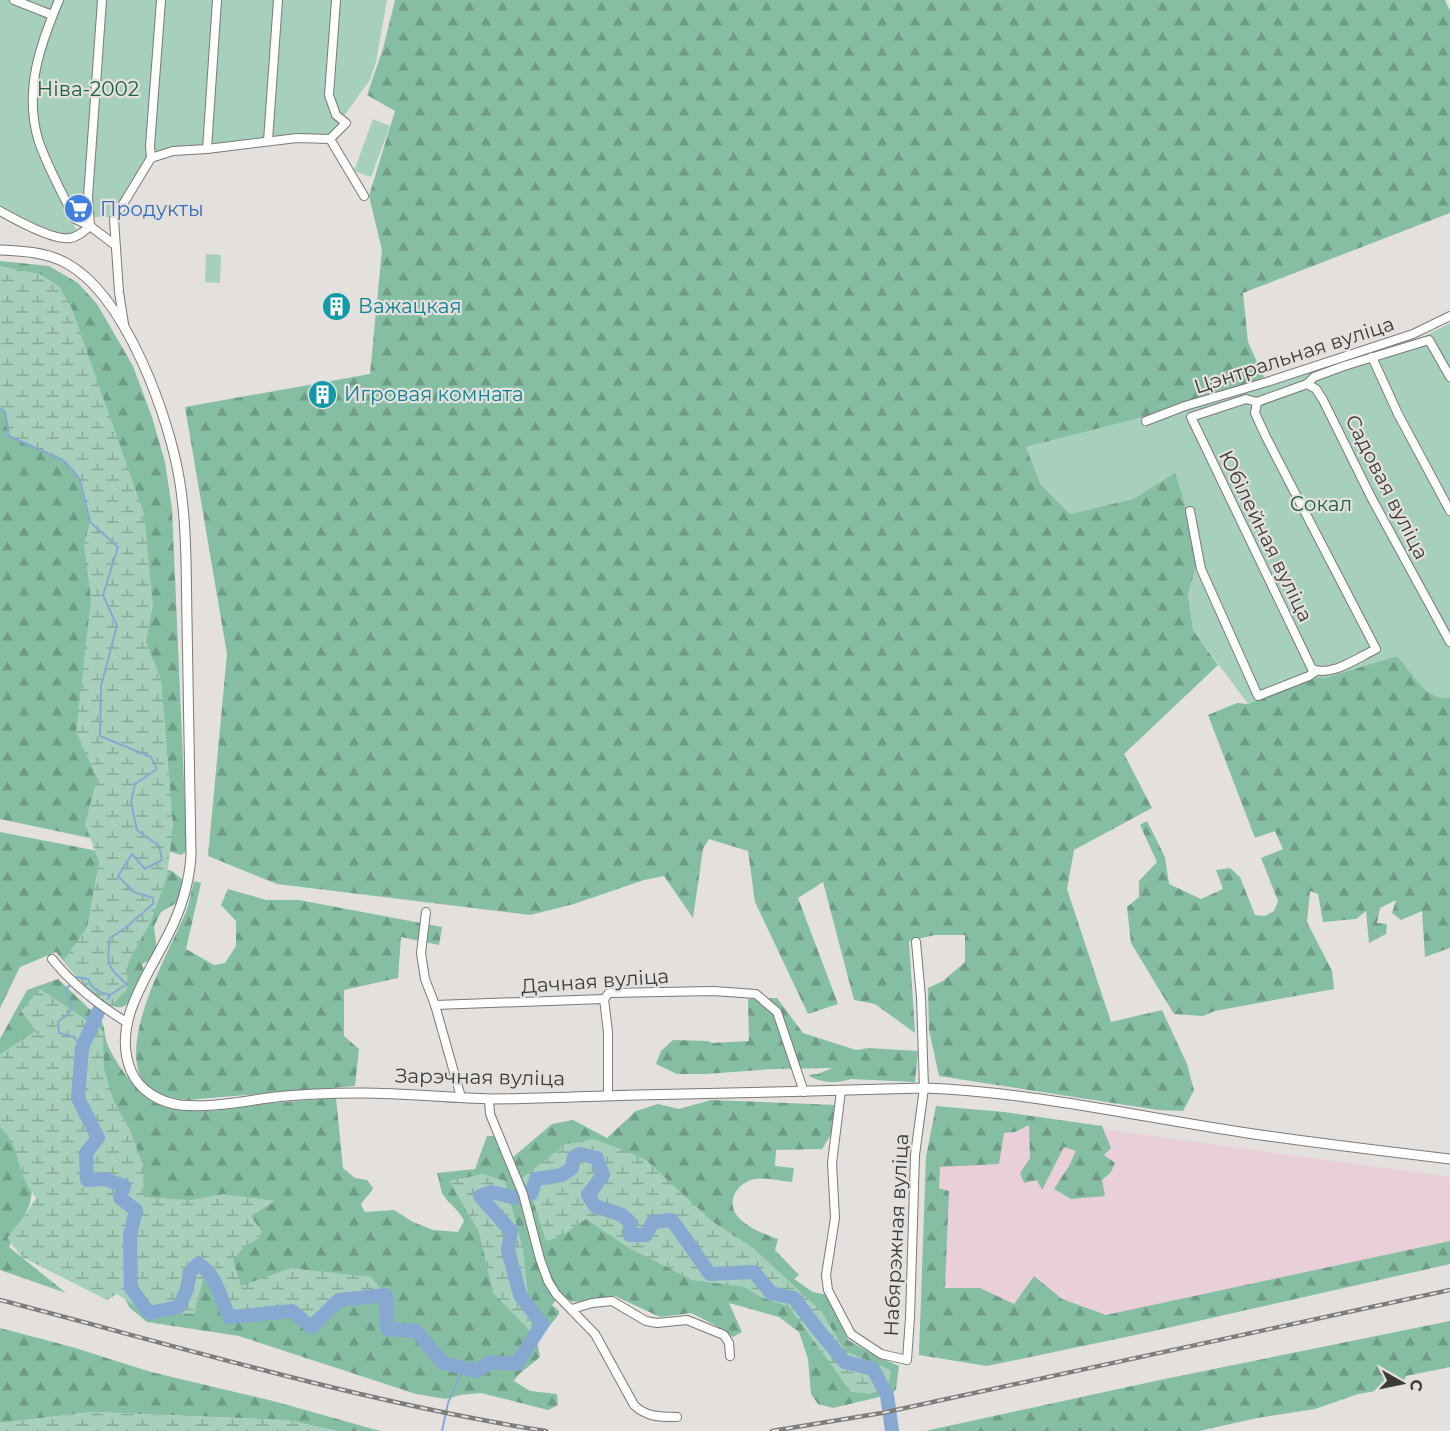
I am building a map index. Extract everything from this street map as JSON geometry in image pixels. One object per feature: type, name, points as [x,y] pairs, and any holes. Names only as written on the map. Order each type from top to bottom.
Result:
[{"type":"street","points":[[14,0],[52,15]]},
{"type":"street","points":[[59,0],[37,58],[33,76],[34,121],[39,141],[75,219],[90,222],[115,245]]},
{"type":"street","points":[[0,211],[62,239],[76,236],[90,222],[88,197],[102,0]]},
{"type":"street","points":[[124,324],[118,292],[114,219],[151,158],[161,0]]},
{"type":"street","points":[[207,149],[217,0]]},
{"type":"street","points":[[267,141],[278,0]]},
{"type":"street","points":[[151,158],[173,151],[267,141],[297,138],[330,139],[346,123],[336,115],[329,95],[336,0]]},
{"type":"street","points":[[330,139],[364,196]]},
{"type":"street","name":"Зарэчная вуліца","points":[[0,250],[36,253],[66,262],[89,279],[107,299],[124,324],[147,374],[174,452],[180,484],[186,546],[190,874],[183,902],[169,935],[144,980],[128,1023],[126,1050],[131,1072],[146,1091],[168,1103],[213,1105],[317,1094],[360,1093],[489,1099],[924,1088],[969,1090],[1026,1096],[1247,1133],[1450,1159]]},
{"type":"street","name":"Цэнтральная вуліца","points":[[1146,421],[1413,334],[1450,316]]},
{"type":"street","points":[[1191,511],[1201,569],[1258,696],[1309,676],[1314,670],[1329,672],[1376,649],[1266,437],[1256,413],[1257,402],[1307,384],[1314,377],[1430,340],[1450,377]]},
{"type":"street","points":[[1441,360],[1450,356]]},
{"type":"street","points":[[1372,357],[1398,414],[1450,511]]},
{"type":"street","points":[[1267,382],[1271,396]]},
{"type":"street","name":"Садовая вуліца","points":[[1307,384],[1316,389],[1323,400],[1371,497],[1450,642]]},
{"type":"street","name":"Юбілейная вуліца","points":[[1257,402],[1246,399],[1191,417],[1314,670]]},
{"type":"street","points":[[426,912],[422,953],[425,979],[435,1005],[461,1096]]},
{"type":"street","name":"Набярэжная вуліца","points":[[841,1091],[832,1162],[836,1218],[826,1275],[828,1290],[851,1334],[881,1354],[907,1360],[915,1155],[924,1088],[921,997],[916,942]]},
{"type":"street","points":[[52,959],[75,986],[98,1005],[128,1023]]},
{"type":"street","name":"Дачная вуліца","points":[[435,1005],[604,999],[609,993],[750,993],[762,997],[781,1019],[804,1092]]},
{"type":"street","points":[[604,999],[608,1032],[608,1096]]},
{"type":"street","points":[[489,1099],[490,1114],[523,1194],[548,1281],[556,1294],[595,1334],[633,1405],[641,1413],[654,1417],[677,1417]]},
{"type":"street","points":[[572,1309],[592,1303],[612,1301],[646,1321],[657,1323],[687,1320],[724,1335],[729,1343],[730,1356]]},
{"type":"shaded area","points":[[936,1106],[1450,1177],[1450,1242],[919,1355],[926,1157]]},
{"type":"green space","name":"Ніва-2002","points":[[0,0],[387,0],[376,62],[370,80],[330,135],[207,144],[151,152],[110,217],[72,221],[77,232],[69,237],[0,210]]},
{"type":"green space","points":[[395,0],[1445,0],[1450,11],[1450,213],[1243,293],[1248,342],[1264,377],[1222,397],[1026,447],[1041,485],[1070,514],[1133,499],[1175,473],[1200,551],[1188,595],[1193,630],[1218,665],[1124,754],[1152,808],[1074,850],[1067,889],[1111,1022],[1162,1010],[1187,1064],[1194,1090],[1183,1111],[1158,1110],[939,1076],[929,1030],[928,988],[943,981],[965,962],[965,935],[935,935],[909,941],[915,1033],[875,1004],[854,1000],[823,882],[798,898],[838,1004],[808,1014],[755,902],[748,851],[709,839],[703,849],[693,918],[664,876],[530,915],[277,884],[208,856],[227,654],[185,407],[370,374],[382,250],[369,196],[395,111],[367,95],[383,49]]},
{"type":"green space","points":[[373,119],[390,126],[371,177],[354,171]]},
{"type":"green space","points":[[206,254],[221,255],[220,283],[205,282]]},
{"type":"green space","points":[[0,261],[49,266],[78,283],[97,304],[133,366],[152,417],[165,462],[172,509],[187,851],[181,855],[158,848],[118,844],[0,819]]},
{"type":"green space","points":[[0,266],[40,274],[59,286],[72,309],[144,514],[153,605],[146,642],[161,679],[173,826],[167,877],[151,921],[128,963],[127,990],[111,1006],[79,980],[64,960],[87,927],[99,862],[85,824],[97,778],[76,732],[91,599],[84,545],[90,521],[80,479],[63,460],[9,436],[5,412],[0,408]]},
{"type":"green space","name":"Сокал","points":[[1450,323],[1450,697],[1442,698],[1426,690],[1397,656],[1325,678],[1318,677],[1248,704],[1193,630],[1188,595],[1200,551],[1175,474],[1133,499],[1070,514],[1041,485],[1026,447],[1222,397],[1230,397],[1425,336]]},
{"type":"green space","points":[[1397,656],[1413,677],[1427,690],[1442,698],[1450,697],[1450,948],[1425,957],[1422,911],[1401,920],[1392,913],[1396,900],[1380,908],[1377,923],[1387,924],[1386,934],[1369,943],[1366,911],[1356,919],[1323,922],[1318,894],[1310,891],[1307,922],[1332,971],[1334,989],[1215,1011],[1203,1016],[1174,1014],[1131,943],[1127,907],[1139,897],[1139,881],[1157,862],[1140,825],[1147,821],[1165,857],[1169,884],[1201,899],[1223,889],[1216,870],[1230,868],[1240,877],[1255,915],[1265,916],[1274,911],[1278,901],[1261,858],[1283,849],[1275,831],[1255,838],[1208,715],[1237,703],[1248,704],[1318,677],[1325,678]]},
{"type":"green space","points":[[0,832],[129,857],[172,871],[183,880],[178,902],[161,912],[154,926],[157,952],[154,958],[142,964],[145,974],[135,995],[126,1005],[118,1007],[98,998],[56,952],[20,967],[0,1008]]},
{"type":"green space","points":[[194,881],[201,883],[186,949],[214,965],[225,963],[236,946],[236,921],[221,905],[228,889],[266,900],[299,900],[442,927],[439,945],[401,937],[398,978],[344,990],[344,1036],[359,1049],[355,1086],[187,1100],[159,1094],[145,1084],[137,1067],[136,1046],[140,1023],[158,973],[186,912]]},
{"type":"green space","points":[[58,979],[100,1019],[111,1052],[135,1087],[148,1099],[163,1106],[199,1111],[336,1098],[343,1168],[355,1178],[367,1180],[373,1188],[361,1205],[365,1212],[394,1210],[413,1222],[433,1230],[458,1232],[464,1221],[442,1193],[437,1173],[475,1169],[487,1136],[498,1136],[512,1158],[552,1124],[573,1120],[607,1138],[636,1111],[658,1104],[679,1109],[711,1100],[836,1105],[834,1130],[822,1149],[776,1150],[775,1166],[794,1168],[792,1182],[764,1178],[748,1181],[734,1195],[733,1208],[745,1223],[778,1239],[775,1250],[799,1275],[794,1279],[813,1292],[828,1295],[848,1340],[899,1366],[896,1389],[892,1394],[833,1408],[818,1404],[811,1394],[808,1359],[799,1332],[779,1317],[729,1303],[742,1332],[733,1337],[691,1313],[660,1317],[615,1296],[576,1302],[561,1294],[552,1305],[559,1311],[559,1314],[537,1342],[540,1357],[514,1381],[530,1391],[557,1394],[558,1405],[548,1410],[481,1393],[446,1399],[416,1394],[239,1336],[147,1322],[129,1307],[122,1292],[37,1157],[30,1204],[9,1247],[66,1293],[0,1270],[0,1039],[27,990]]},
{"type":"green space","points":[[40,989],[103,1031],[104,1069],[114,1102],[130,1130],[143,1165],[144,1197],[191,1200],[224,1194],[275,1201],[251,1216],[264,1235],[245,1246],[233,1260],[241,1286],[291,1268],[371,1277],[386,1295],[339,1300],[311,1327],[292,1311],[229,1317],[211,1276],[203,1280],[194,1314],[144,1312],[117,1294],[107,1300],[22,1257],[7,1238],[36,1198],[25,1181],[11,1141],[0,1127],[0,1054],[36,1031],[21,1011]]},
{"type":"green space","points":[[777,998],[803,1033],[856,1050],[869,1048],[918,1051],[915,1082],[851,1079],[829,1082],[808,1075],[818,1074],[832,1068],[677,1074],[656,1064],[661,1051],[673,1040],[712,1043],[749,1041],[748,999]]},
{"type":"green space","points":[[936,1106],[1004,1112],[1102,1126],[1111,1148],[1104,1155],[1115,1163],[1111,1172],[1102,1180],[1105,1196],[1071,1199],[1054,1189],[1076,1151],[1064,1147],[1042,1190],[1037,1180],[1024,1183],[1020,1173],[1030,1158],[1029,1125],[1015,1132],[1004,1133],[999,1164],[940,1167],[939,1188],[949,1191],[945,1288],[980,1288],[1014,1304],[1034,1276],[1062,1299],[1106,1315],[1450,1241],[1450,1264],[987,1366],[919,1355],[926,1157]]},
{"type":"green space","points":[[595,1139],[645,1159],[713,1222],[753,1248],[822,1312],[845,1351],[891,1370],[887,1395],[851,1392],[789,1307],[763,1298],[744,1287],[692,1280],[629,1248],[586,1219],[562,1236],[546,1241],[531,1194],[522,1178],[566,1144]]},
{"type":"green space","points":[[483,1174],[505,1181],[523,1249],[532,1333],[493,1293],[479,1232],[449,1181]]},
{"type":"green space","points":[[1450,1321],[1450,1367],[1406,1376],[1401,1387],[1358,1394],[1315,1409],[1257,1418],[1199,1431],[925,1431],[1155,1381]]},
{"type":"green space","points":[[0,1328],[72,1347],[151,1372],[273,1401],[380,1431],[338,1431],[286,1420],[92,1412],[0,1423]]},
{"type":"green space","points":[[92,1412],[286,1420],[338,1431],[0,1431],[0,1423]]},
{"type":"waterway","points":[[0,408],[5,411],[9,436],[63,460],[80,479],[90,522],[118,547],[103,595],[117,626],[101,686],[100,736],[151,757],[157,769],[135,784],[131,803],[137,830],[159,846],[162,860],[145,869],[132,854],[118,876],[134,892],[153,898],[153,904],[110,938],[108,959],[115,974],[127,984],[110,995],[108,999]]},
{"type":"waterway","points":[[74,980],[77,977],[88,979],[97,990],[110,995]]},
{"type":"waterway","points":[[71,984],[66,989],[72,1005],[69,1013],[58,1022],[59,1033],[74,1037],[82,1048]]},
{"type":"waterway","points":[[98,1012],[82,1048],[78,1098],[98,1138],[86,1153],[87,1180],[105,1179],[124,1186],[120,1198],[136,1210],[130,1236],[131,1288],[149,1313],[179,1307],[187,1289],[190,1272],[198,1264],[214,1280],[229,1317],[292,1311],[311,1327],[339,1300],[386,1295],[387,1329],[416,1331],[443,1363],[477,1371],[491,1362],[517,1364],[542,1324],[520,1295],[508,1250],[511,1231],[480,1196],[491,1192],[516,1198]]},
{"type":"waterway","points":[[531,1194],[536,1179],[562,1175],[572,1168],[574,1157],[580,1154],[597,1158],[603,1175],[588,1195],[595,1206],[622,1215],[630,1222],[630,1235],[646,1235],[653,1222],[672,1220],[710,1274],[754,1272],[771,1293],[794,1298],[845,1362],[873,1369],[887,1395],[892,1431]]},
{"type":"waterway","points":[[442,1431],[448,1403],[463,1369]]},
{"type":"railway","points":[[772,1431],[882,1413],[1450,1290]]},
{"type":"railway","points":[[0,1300],[340,1389],[408,1405],[546,1431]]},
{"type":"place","name":"Продукты","points":[[79,209]]},
{"type":"place","name":"Важацкая","points":[[337,306]]},
{"type":"place","name":"Игровая комната","points":[[323,394]]}]
